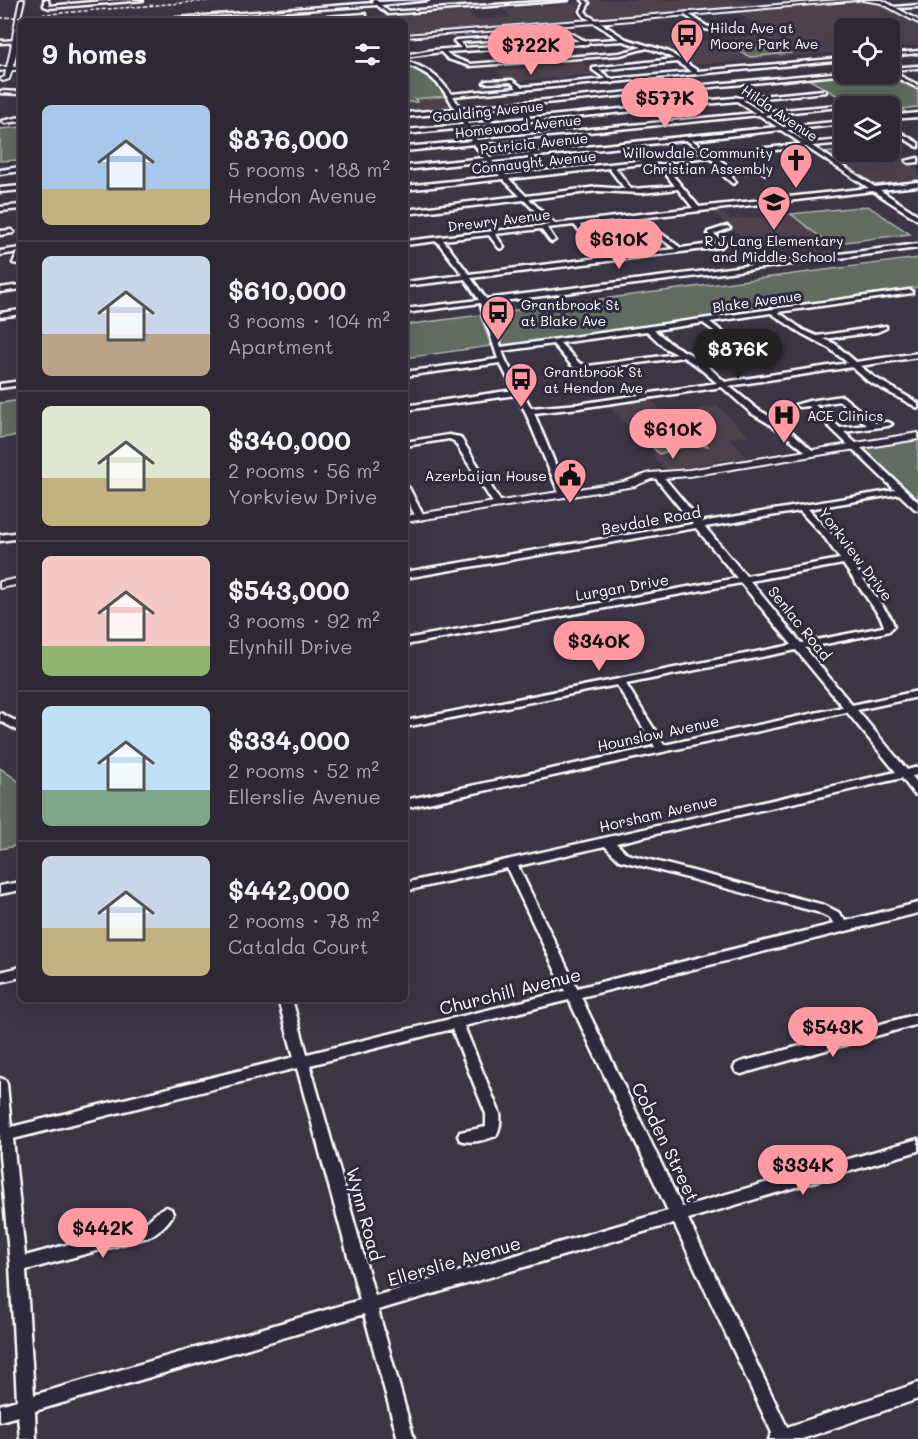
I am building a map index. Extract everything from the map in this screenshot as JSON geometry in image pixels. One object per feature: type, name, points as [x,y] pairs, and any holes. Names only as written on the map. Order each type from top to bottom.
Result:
[{"type":"main road","points":[[19,18],[22,0]]},
{"type":"main road","points":[[408,36],[857,0],[882,1],[918,22]]},
{"type":"main road","points":[[0,92],[3,79],[7,78],[4,68],[9,42],[11,35],[17,31]]},
{"type":"main road","points":[[4,68],[18,43]]},
{"type":"main road","points":[[408,519],[918,436]]},
{"type":"main road","points":[[0,585],[18,582]]},
{"type":"street","points":[[46,0],[46,6],[49,7],[141,0]]},
{"type":"street","points":[[183,18],[426,0]]},
{"type":"street","points":[[376,2],[388,13],[566,0]]},
{"type":"street","name":"Hilda Avenue","points":[[584,0],[586,3],[583,12],[594,21],[624,40],[667,53],[724,90]]},
{"type":"street","points":[[478,6],[488,14]]},
{"type":"street","points":[[893,7],[918,6]]},
{"type":"street","points":[[686,14],[708,27]]},
{"type":"street","points":[[343,18],[365,15]]},
{"type":"street","points":[[911,18],[918,17]]},
{"type":"street","points":[[465,51],[456,41],[568,33],[587,44]]},
{"type":"street","points":[[408,56],[443,51],[624,40]]},
{"type":"street","points":[[0,42],[18,41]]},
{"type":"street","points":[[443,51],[450,58],[470,65],[620,54],[647,47]]},
{"type":"street","points":[[900,54],[918,52]]},
{"type":"street","points":[[667,123],[595,69],[679,60]]},
{"type":"street","points":[[452,95],[834,60]]},
{"type":"street","points":[[408,63],[426,69],[452,95],[476,142],[488,159],[554,226]]},
{"type":"street","points":[[781,65],[809,82]]},
{"type":"street","points":[[900,70],[918,67]]},
{"type":"street","points":[[408,115],[834,74]]},
{"type":"street","points":[[900,77],[918,87]]},
{"type":"street","points":[[486,82],[512,81],[520,88]]},
{"type":"street","points":[[909,82],[918,81]]},
{"type":"street","points":[[817,86],[832,95]]},
{"type":"street","name":"Goulding Avenue","points":[[408,132],[824,91]]},
{"type":"street","points":[[0,92],[18,93]]},
{"type":"street","name":"Hilda Avenue","points":[[731,95],[918,219]]},
{"type":"street","points":[[537,103],[554,117]]},
{"type":"street","name":"Homewood Avenue","points":[[408,149],[834,107]]},
{"type":"street","points":[[900,117],[918,115]]},
{"type":"street","points":[[5,121],[18,119]]},
{"type":"street","name":"Patricia Avenue","points":[[408,168],[834,123]]},
{"type":"street","points":[[573,133],[590,149]]},
{"type":"street","points":[[902,135],[911,134]]},
{"type":"street","points":[[902,135],[918,145]]},
{"type":"street","points":[[688,139],[724,166],[725,172],[733,182]]},
{"type":"street","name":"Connaught Avenue","points":[[408,188],[834,142]]},
{"type":"street","points":[[909,161],[918,160]]},
{"type":"street","points":[[611,166],[629,190]]},
{"type":"street","points":[[725,172],[761,168],[766,172]]},
{"type":"street","points":[[0,171],[18,170]]},
{"type":"street","points":[[668,173],[697,209]]},
{"type":"street","name":"Drewry Avenue","points":[[408,243],[918,183]]},
{"type":"street","points":[[408,212],[605,188],[629,190],[679,187]]},
{"type":"street","points":[[10,208],[3,189],[18,188]]},
{"type":"street","points":[[574,191],[582,199]]},
{"type":"street","points":[[0,209],[18,207]]},
{"type":"street","points":[[575,223],[612,259]]},
{"type":"street","points":[[543,227],[552,240]]},
{"type":"street","points":[[408,284],[721,245],[722,243],[710,233],[727,228]]},
{"type":"street","points":[[0,233],[11,232]]},
{"type":"street","points":[[491,233],[501,247]]},
{"type":"street","points":[[658,234],[680,250]]},
{"type":"street","points":[[440,239],[475,286],[502,361],[529,411],[563,493]]},
{"type":"street","points":[[408,311],[918,246]]},
{"type":"street","points":[[0,253],[18,251]]},
{"type":"street","points":[[16,263],[18,258]]},
{"type":"street","points":[[0,290],[18,287]]},
{"type":"street","name":"Blake Avenue","points":[[499,349],[910,292]]},
{"type":"street","points":[[772,311],[801,331],[832,346],[870,379],[918,406]]},
{"type":"street","points":[[0,315],[18,312]]},
{"type":"street","points":[[705,321],[723,335],[745,345]]},
{"type":"street","points":[[816,338],[878,330],[884,327]]},
{"type":"street","points":[[648,328],[668,346],[699,363],[810,453]]},
{"type":"street","points":[[555,341],[576,364],[588,368],[685,355]]},
{"type":"street","points":[[529,411],[918,355]]},
{"type":"street","points":[[408,374],[502,361]]},
{"type":"street","points":[[0,386],[18,383]]},
{"type":"street","points":[[408,408],[519,392]]},
{"type":"street","points":[[799,405],[846,397],[873,426]]},
{"type":"street","points":[[809,403],[918,507]]},
{"type":"street","points":[[838,431],[888,424]]},
{"type":"street","points":[[408,444],[450,437],[457,439],[498,504]]},
{"type":"street","name":"Senlac Road","points":[[660,478],[918,791]]},
{"type":"street","name":"Bevdale Road","points":[[408,574],[901,491]]},
{"type":"street","points":[[408,494],[420,517]]},
{"type":"street","name":"Yorkview Drive","points":[[408,723],[799,645],[882,631],[889,626],[828,536],[802,508]]},
{"type":"street","points":[[0,538],[18,535]]},
{"type":"street","name":"Lurgan Drive","points":[[408,641],[844,561]]},
{"type":"street","points":[[620,682],[662,750]]},
{"type":"street","name":"Hounslow Avenue","points":[[408,803],[918,694]]},
{"type":"street","points":[[0,716],[18,727]]},
{"type":"street","name":"Horsham Avenue","points":[[408,886],[918,771]]},
{"type":"street","points":[[607,841],[618,854],[628,859],[827,910],[844,927]]},
{"type":"street","name":"Cobden Street","points":[[511,863],[679,1215],[781,1438]]},
{"type":"street","points":[[0,890],[18,887]]},
{"type":"street","name":"Churchill Avenue","points":[[5,1135],[918,908]]},
{"type":"street","points":[[0,977],[18,973]]},
{"type":"street","name":"Wynn Road","points":[[286,1002],[406,1439]]},
{"type":"street","points":[[741,1068],[918,1019]]},
{"type":"street","points":[[456,1023],[493,1114],[494,1124],[491,1131],[465,1136]]},
{"type":"street","points":[[0,1084],[5,1135],[5,1196],[18,1265],[28,1439]]},
{"type":"street","name":"Ellerslie Avenue","points":[[0,1413],[918,1145]]},
{"type":"street","points":[[18,1265],[148,1230],[166,1215]]},
{"type":"street","points":[[781,1438],[918,1391]]},
{"type":"shaded area","points":[[589,0],[746,0],[754,6],[598,19],[589,13],[591,4]]},
{"type":"shaded area","points":[[866,1],[880,3],[918,26],[918,45],[900,47],[900,18],[834,18],[834,53],[691,65],[665,50],[648,46],[772,34],[736,12]]},
{"type":"shaded area","points":[[580,3],[575,13],[580,19],[408,34],[408,18],[346,18],[409,13],[413,16],[448,10],[452,13],[469,11],[477,20],[512,17],[498,6],[505,5],[510,9]]},
{"type":"shaded area","points":[[581,62],[598,74],[518,81],[508,80],[495,70]]},
{"type":"shaded area","points":[[448,96],[455,110],[408,114],[408,99]]},
{"type":"shaded area","points":[[900,158],[918,169],[918,181],[874,186],[840,163],[900,162]]},
{"type":"shaded area","name":"R J Lang Elementary and Middle School","points":[[717,208],[730,219],[791,214],[829,244],[760,252],[708,209]]},
{"type":"shaded area","points":[[650,399],[665,414],[718,406],[748,435],[730,438],[746,457],[666,470],[656,460],[651,448],[608,406]]},
{"type":"green space","points":[[777,46],[790,53],[750,57],[737,50]]},
{"type":"green space","points":[[415,67],[426,72],[448,96],[415,99],[417,102],[408,102],[408,68]]},
{"type":"green space","points":[[834,76],[834,84],[900,84],[900,79],[918,88],[918,107],[901,109],[911,115],[900,116],[900,96],[838,96],[806,78]]},
{"type":"green space","points":[[18,127],[18,160],[0,161],[0,129]]},
{"type":"green space","points":[[834,152],[834,159],[824,153]]},
{"type":"green space","points":[[868,206],[910,234],[829,244],[791,214]]},
{"type":"green space","points":[[918,258],[918,287],[503,346],[493,313]]},
{"type":"green space","points":[[480,315],[491,346],[408,358],[408,325]]},
{"type":"green space","points":[[18,400],[18,435],[0,438],[0,403]]},
{"type":"green space","points":[[693,431],[708,446],[690,445],[659,454],[647,441],[663,438],[659,434]]},
{"type":"green space","points":[[918,440],[918,503],[861,449]]},
{"type":"green space","points":[[0,768],[18,781],[18,846],[0,849]]},
{"type":"railway","points":[[0,18],[218,0]]},
{"type":"place","name":"Hilda Ave at Moore Park Ave","points":[[687,64]]},
{"type":"place","name":"Willowdale Community Christian Assembly","points":[[796,189]]},
{"type":"place","name":"R J Lang Elementary and Middle School","points":[[774,231]]},
{"type":"place","name":"Grantbrook St at Blake Ave","points":[[498,341]]},
{"type":"place","name":"Grantbrook St at Hendon Ave","points":[[521,408]]},
{"type":"place","name":"ACE Clinics","points":[[784,444]]},
{"type":"place","name":"Azerbaijan House","points":[[570,504]]}]
